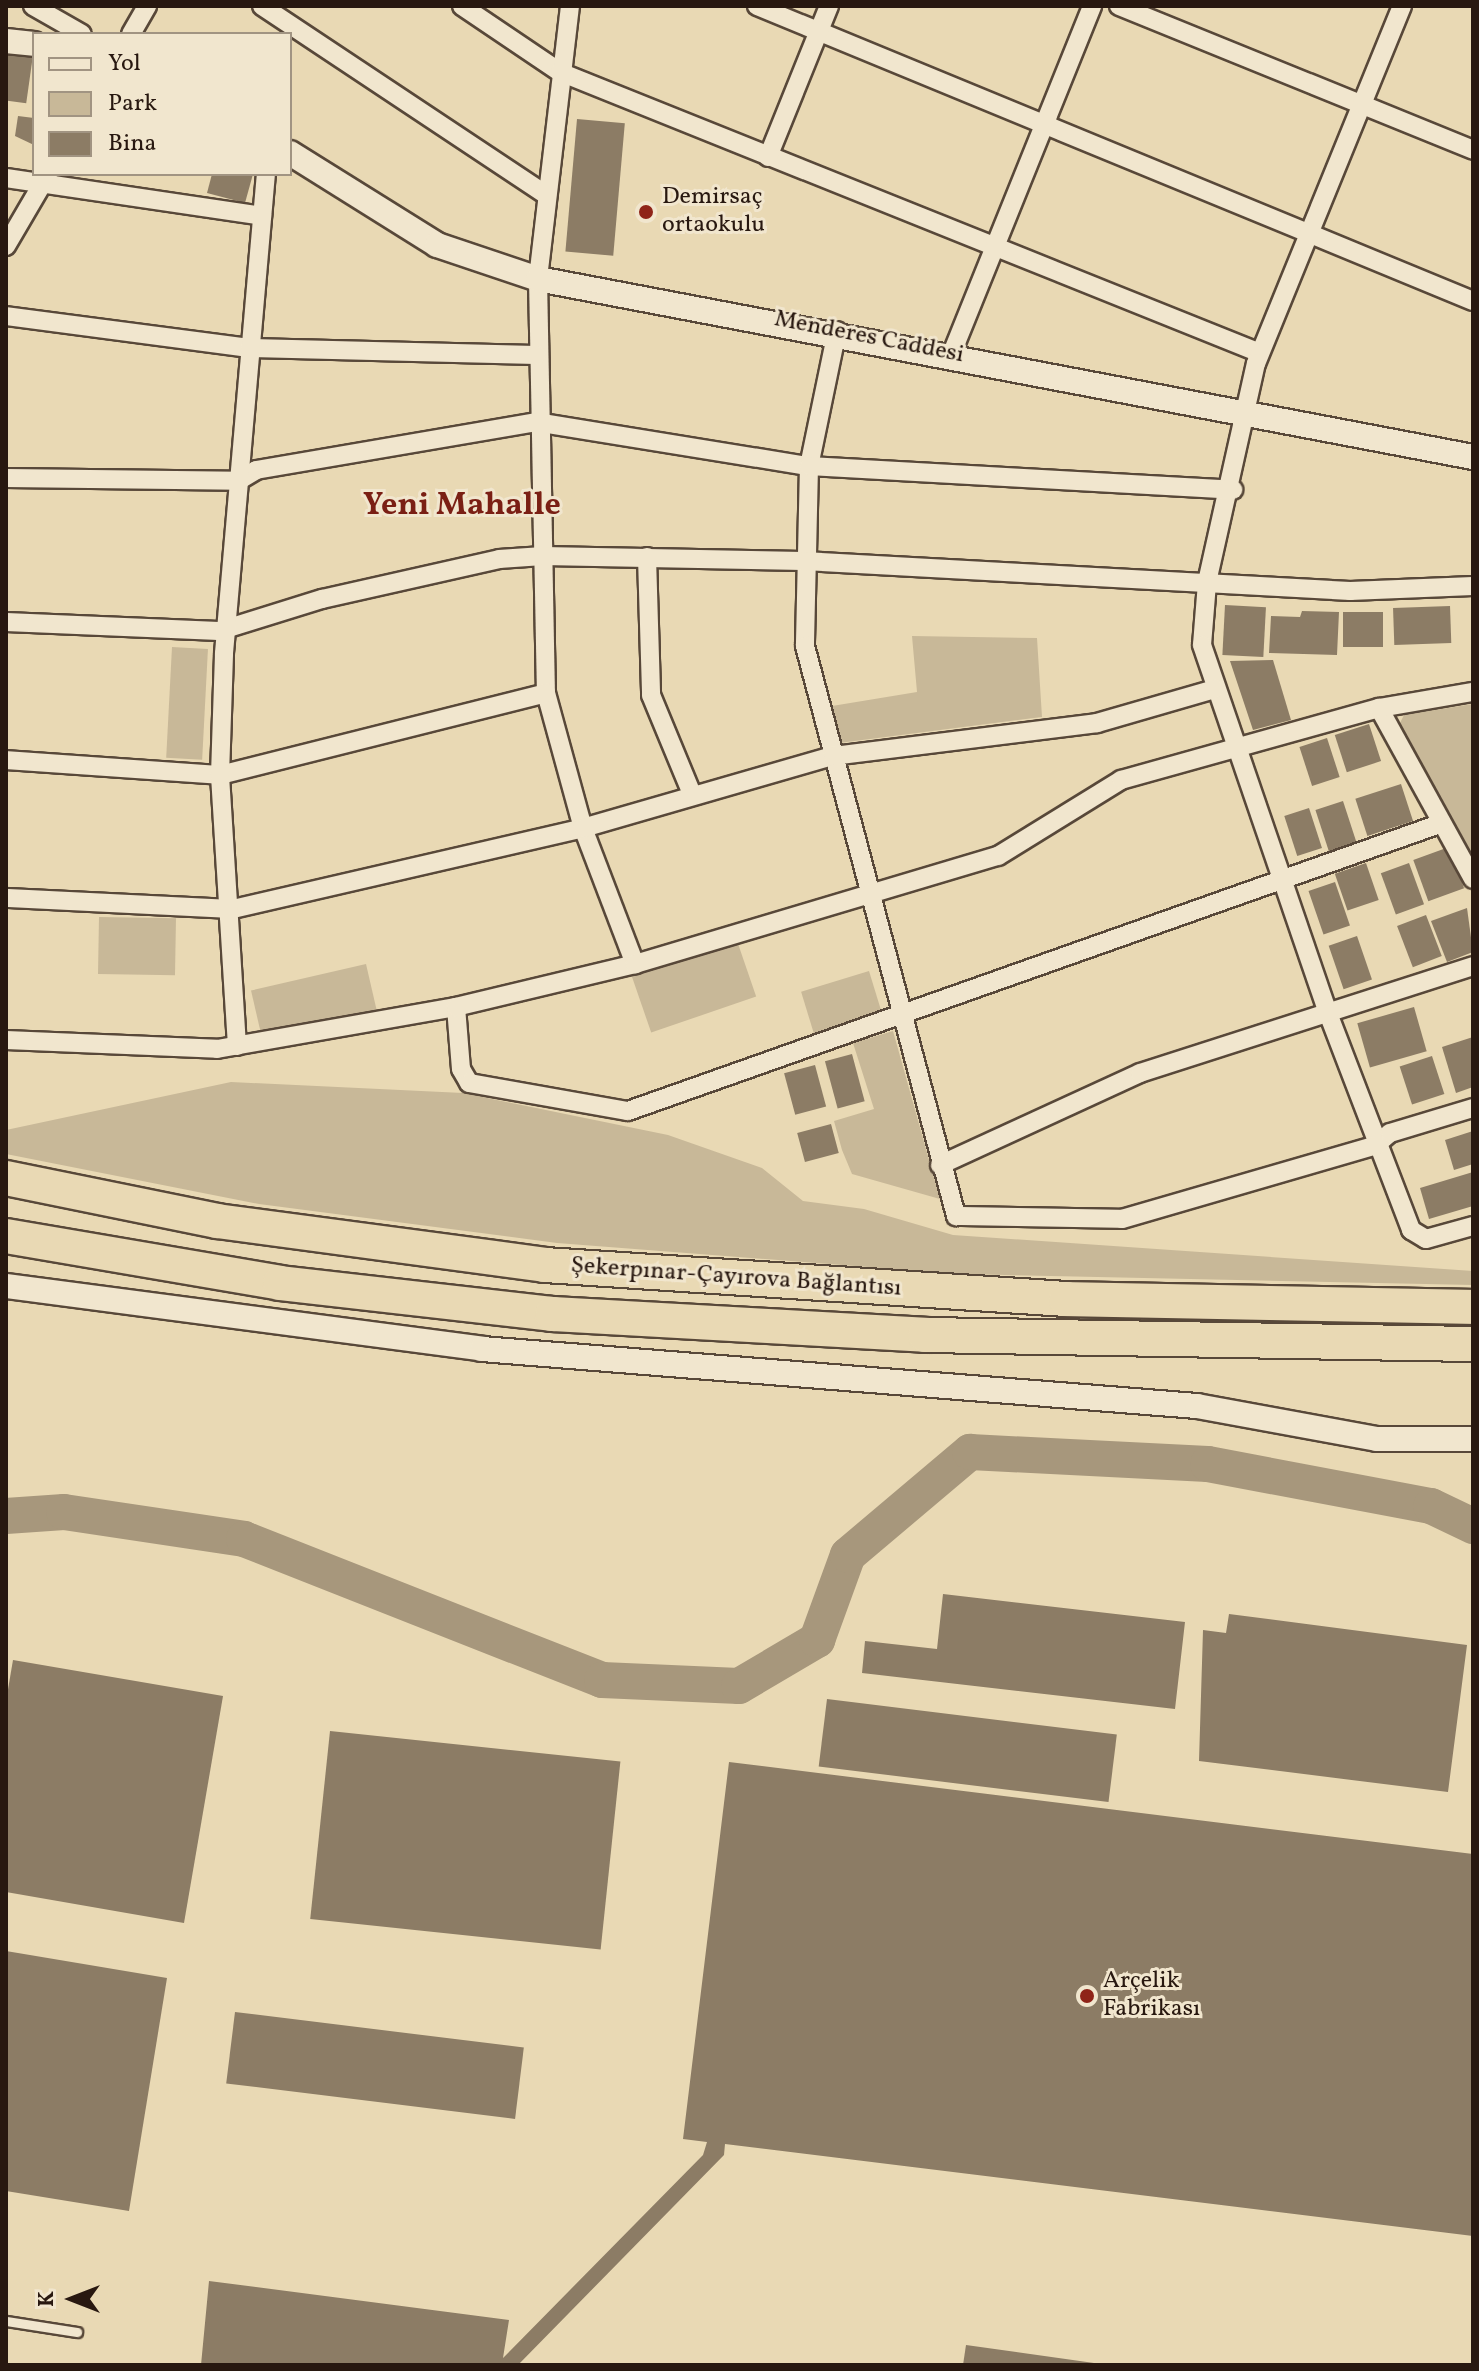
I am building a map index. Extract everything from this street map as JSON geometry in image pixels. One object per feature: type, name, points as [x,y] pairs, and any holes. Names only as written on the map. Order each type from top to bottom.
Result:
[{"type":"highway","name":"Şekerpınar-Çayırova Bağlantısı","points":[[6,1178],[217,1221],[545,1265],[1066,1299],[1473,1307]]},
{"type":"highway","name":"Şekerpınar-Çayırova Bağlantısı","points":[[6,1236],[280,1283],[552,1314],[925,1335],[1473,1344]]},
{"type":"street","points":[[33,6],[78,32]]},
{"type":"street","points":[[132,32],[147,6]]},
{"type":"street","points":[[262,6],[545,194]]},
{"type":"street","points":[[462,6],[560,72],[1260,353]]},
{"type":"street","points":[[570,6],[545,194],[538,279],[536,422],[546,693],[583,828],[635,964]]},
{"type":"street","points":[[757,6],[1473,301]]},
{"type":"street","points":[[768,157],[829,6]]},
{"type":"street","points":[[952,353],[1092,6]]},
{"type":"street","points":[[1119,6],[1473,150]]},
{"type":"street","points":[[1402,6],[1260,353],[1233,490],[1207,583],[1202,645],[1326,1008],[1368,1123],[1383,1139],[1417,1237],[1473,1226]]},
{"type":"street","points":[[6,41],[32,44]]},
{"type":"street","name":"Menderes Caddesi","points":[[292,154],[437,245],[538,279],[837,331],[1473,457]]},
{"type":"street","points":[[237,1046],[233,909],[220,775],[223,635],[236,503],[231,482],[240,460],[266,176]]},
{"type":"street","points":[[6,178],[46,178],[262,216]]},
{"type":"street","points":[[6,246],[46,178]]},
{"type":"street","points":[[6,316],[250,348],[537,355]]},
{"type":"street","points":[[837,331],[809,466],[803,561],[805,646],[950,1206],[965,1220],[1122,1219],[1383,1139],[1473,1108]]},
{"type":"street","points":[[6,478],[231,482],[256,470],[536,422],[809,466],[1233,490]]},
{"type":"street","points":[[240,460],[256,470]]},
{"type":"street","points":[[6,622],[223,635],[248,617],[499,559],[543,556],[803,561],[1350,591],[1473,586]]},
{"type":"street","points":[[647,557],[651,695],[692,794]]},
{"type":"street","points":[[228,595],[232,612],[248,617]]},
{"type":"street","points":[[6,898],[233,909],[583,828],[692,794],[833,756],[1097,723],[1215,689]]},
{"type":"street","points":[[6,1040],[237,1046],[456,1007],[635,964],[867,890],[998,856],[1121,780],[1235,745],[1379,708],[1473,692]]},
{"type":"street","points":[[6,760],[220,775],[546,693]]},
{"type":"street","points":[[1379,708],[1473,879]]},
{"type":"street","points":[[456,1007],[461,1069],[469,1083],[628,1111],[1442,823]]},
{"type":"street","points":[[940,1165],[1140,1073],[1326,1008],[1473,966]]},
{"type":"street","points":[[6,1286],[482,1349],[1181,1404],[1377,1439],[1473,1439]]},
{"type":"lane","points":[[6,2321],[77,2332]]},
{"type":"green space","points":[[912,636],[1037,638],[1042,717],[839,743],[832,706],[917,692]]},
{"type":"green space","points":[[172,647],[208,649],[202,760],[166,758]]},
{"type":"green space","points":[[1473,704],[1473,864],[1398,727],[1404,715]]},
{"type":"green space","points":[[99,917],[176,918],[175,975],[98,974]]},
{"type":"green space","points":[[735,935],[756,996],[651,1033],[630,971]]},
{"type":"green space","points":[[366,964],[377,1010],[262,1036],[251,991]]},
{"type":"green space","points":[[869,971],[882,1013],[814,1034],[801,992]]},
{"type":"green space","points":[[893,1031],[940,1199],[852,1174],[842,1150],[834,1121],[874,1109],[853,1043]]},
{"type":"green space","points":[[231,1082],[463,1093],[668,1135],[762,1168],[803,1201],[864,1209],[953,1235],[1473,1271],[1473,1285],[958,1274],[557,1243],[259,1204],[6,1154],[6,1130]]},
{"type":"building","points":[[6,46],[32,50],[26,103],[6,101]]},
{"type":"building","points":[[18,116],[32,118],[32,144],[15,136]]},
{"type":"building","points":[[577,119],[625,123],[613,256],[565,251]]},
{"type":"building","points":[[211,176],[252,176],[245,203],[207,193]]},
{"type":"building","points":[[1225,605],[1266,607],[1263,657],[1222,655]]},
{"type":"building","points":[[1450,606],[1451,643],[1394,645],[1393,608]]},
{"type":"building","points":[[1302,611],[1339,612],[1337,655],[1269,653],[1271,616],[1300,617]]},
{"type":"building","points":[[1343,612],[1383,612],[1383,647],[1343,647]]},
{"type":"building","points":[[1273,660],[1291,720],[1253,730],[1230,661]]},
{"type":"building","points":[[1369,724],[1381,761],[1347,772],[1335,735]]},
{"type":"building","points":[[1327,738],[1340,777],[1312,786],[1299,747]]},
{"type":"building","points":[[1401,784],[1413,821],[1367,836],[1355,799]]},
{"type":"building","points":[[1343,801],[1357,843],[1329,852],[1315,810]]},
{"type":"building","points":[[1309,808],[1322,848],[1297,856],[1284,816]]},
{"type":"building","points":[[1449,847],[1464,888],[1428,901],[1413,860]]},
{"type":"building","points":[[1366,863],[1379,900],[1347,911],[1335,874]]},
{"type":"building","points":[[1409,863],[1424,904],[1396,915],[1381,873]]},
{"type":"building","points":[[1335,882],[1350,925],[1324,935],[1309,891]]},
{"type":"building","points":[[1467,908],[1473,952],[1447,962],[1431,921]]},
{"type":"building","points":[[1426,915],[1442,956],[1413,967],[1397,926]]},
{"type":"building","points":[[1357,936],[1372,979],[1344,989],[1329,946]]},
{"type":"building","points":[[1414,1007],[1427,1051],[1370,1067],[1357,1023]]},
{"type":"building","points":[[1473,1037],[1473,1087],[1456,1093],[1442,1047]]},
{"type":"building","points":[[852,1054],[865,1101],[838,1109],[825,1061]]},
{"type":"building","points":[[1432,1056],[1444,1094],[1412,1105],[1400,1067]]},
{"type":"building","points":[[815,1065],[826,1107],[795,1115],[784,1073]]},
{"type":"building","points":[[831,1124],[839,1153],[805,1162],[797,1133]]},
{"type":"building","points":[[1473,1131],[1473,1164],[1454,1170],[1445,1140]]},
{"type":"building","points":[[1473,1172],[1473,1206],[1429,1219],[1420,1188]]},
{"type":"building","points":[[943,1594],[1185,1622],[1175,1709],[862,1673],[865,1641],[937,1649]]},
{"type":"building","points":[[1229,1614],[1467,1645],[1448,1792],[1199,1761],[1203,1630],[1226,1633]]},
{"type":"building","points":[[13,1660],[223,1696],[184,1923],[6,1892],[6,1701]]},
{"type":"building","points":[[827,1699],[1117,1735],[1109,1802],[819,1766]]},
{"type":"building","points":[[330,1731],[620,1762],[601,1949],[310,1919]]},
{"type":"building","name":"Arçelik Fabrikası","points":[[729,1762],[1473,1854],[1473,2236],[725,2144],[724,2155],[518,2365],[201,2365],[209,2281],[509,2320],[503,2358],[703,2155],[707,2142],[683,2139]]},
{"type":"building","points":[[6,1951],[167,1978],[129,2211],[6,2191]]},
{"type":"building","points":[[235,2012],[524,2047],[515,2119],[226,2083]]},
{"type":"building","points":[[966,2345],[1094,2363],[1094,2365],[963,2365]]},
{"type":"waterway","points":[[6,1516],[64,1512],[244,1539],[602,1680],[739,1686],[817,1640],[848,1555],[970,1452],[1208,1464],[1431,1506],[1473,1526]]},
{"type":"place","name":"Demirsaç ortaokulu","points":[[646,212]]},
{"type":"place","name":"Arçelik Fabrikası","points":[[1087,1996]]},
{"type":"district","name":"Yeni Mahalle","points":[[462,506]]}]
